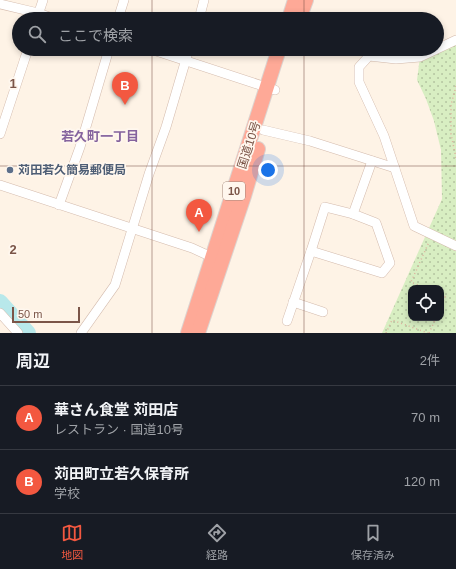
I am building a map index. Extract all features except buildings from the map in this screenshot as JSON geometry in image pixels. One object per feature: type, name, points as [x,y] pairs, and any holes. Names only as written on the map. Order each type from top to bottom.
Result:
[{"type":"highway","points":[[291,12],[295,0]]},
{"type":"highway","points":[[302,12],[306,0]]},
{"type":"highway","name":"国道10号","points":[[188,333],[217,259],[263,130],[278,56]]},
{"type":"highway","name":"国道10号","points":[[198,333],[217,259],[271,88],[286,56]]},
{"type":"street","points":[[38,12],[43,0]]},
{"type":"street","points":[[120,12],[124,0]]},
{"type":"street","points":[[200,12],[204,0]]},
{"type":"street","points":[[0,4],[25,12]]},
{"type":"street","points":[[444,46],[456,40]]},
{"type":"street","points":[[0,134],[26,56]]},
{"type":"street","points":[[59,205],[80,147],[107,56]]},
{"type":"street","points":[[173,56],[271,88]]},
{"type":"street","points":[[81,333],[115,285],[134,228],[149,174],[166,127],[187,56]]},
{"type":"street","points":[[422,56],[396,59],[369,56],[358,66],[359,82],[384,136],[414,226],[456,246]]},
{"type":"street","points":[[263,130],[310,141],[395,168]]},
{"type":"street","points":[[353,214],[372,161]]},
{"type":"street","points":[[0,185],[134,228],[192,248],[217,259]]},
{"type":"street","points":[[286,322],[325,207],[353,214],[376,223],[390,264],[382,273],[311,251]]},
{"type":"street","points":[[293,302],[324,312]]},
{"type":"street","points":[[0,313],[18,333]]},
{"type":"path","points":[[456,86],[451,106],[451,134],[456,158]]},
{"type":"path","points":[[418,285],[411,282],[432,235]]},
{"type":"path","points":[[386,333],[392,320],[428,333],[434,321]]},
{"type":"green space","points":[[456,40],[456,333],[382,333],[442,199],[441,150],[434,121],[417,80],[420,57],[444,56],[444,46]]},
{"type":"waterway","points":[[0,302],[28,333]]},
{"type":"place","name":"苅田町立若久保育所","points":[[125,105]]},
{"type":"place","name":"苅田若久簡易郵便局","points":[[10,170]]},
{"type":"place","name":"華さん食堂 苅田店","points":[[199,232]]},
{"type":"district","name":"若久町一丁目","points":[[100,136]]}]
